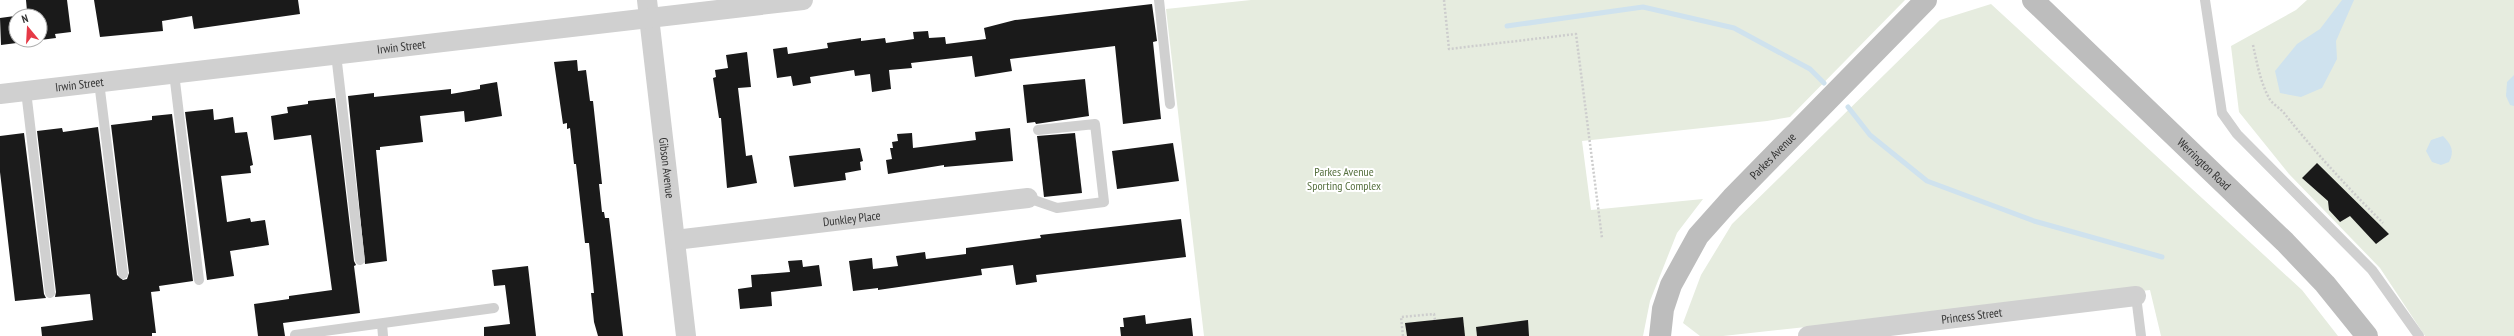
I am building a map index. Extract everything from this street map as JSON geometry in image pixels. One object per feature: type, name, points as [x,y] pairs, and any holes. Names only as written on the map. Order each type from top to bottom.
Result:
[{"type":"main road","name":"Parkes Avenue","points":[[1660,336],[1663,309],[1671,285],[1682,262],[1698,236],[1738,192],[1926,0]]},
{"type":"main road","name":"Werrington Road","points":[[2033,0],[2284,242],[2324,284],[2367,336]]},
{"type":"street","name":"Irwin Street","points":[[0,94],[336,54],[648,9],[803,0]]},
{"type":"street","name":"Gibson Avenue","points":[[648,9],[686,336]]},
{"type":"street","name":"Dunkley Place","points":[[675,240],[1028,198]]},
{"type":"street","name":"Princess Street","points":[[1808,336],[1926,329],[2136,296]]},
{"type":"lane","points":[[1159,0],[1170,104]]},
{"type":"lane","points":[[2205,0],[2222,113],[2237,134],[2372,270],[2419,336]]},
{"type":"lane","points":[[336,54],[360,260]]},
{"type":"lane","points":[[174,73],[199,280]]},
{"type":"lane","points":[[99,82],[122,274]]},
{"type":"lane","points":[[26,91],[50,293]]},
{"type":"lane","points":[[1028,198],[1057,208],[1104,202],[1095,124],[1038,130]]},
{"type":"lane","points":[[2136,296],[2141,336]]},
{"type":"lane","points":[[295,335],[494,308]]},
{"type":"lane","points":[[382,324],[383,336]]},
{"type":"path","points":[[1444,0],[1449,49],[1576,34],[1602,238]]},
{"type":"path","points":[[2253,45],[2260,79],[2270,100],[2283,112],[2297,131],[2345,185],[2383,223]]},
{"type":"path","points":[[1403,336],[1401,317],[1434,314],[1435,320]]},
{"type":"green space","name":"Parkes Avenue Sporting Complex","points":[[1251,0],[1905,0],[1790,117],[1767,121],[1582,141],[1591,210],[1703,199],[1677,233],[1650,301],[1643,336],[1204,336],[1166,9]]},
{"type":"green space","points":[[2307,0],[2514,0],[2514,336],[2425,336],[2380,268],[2289,174],[2239,112],[2231,46],[2296,10]]},
{"type":"green space","points":[[1991,4],[2302,290],[2338,336],[2161,336],[2150,290],[1723,336],[1700,336],[1683,323],[1701,275],[1732,224],[1940,20]]},
{"type":"water","points":[[2342,0],[2354,0],[2336,41],[2337,59],[2322,88],[2301,97],[2280,93],[2275,71],[2297,44],[2320,29]]},
{"type":"water","points":[[2514,75],[2514,106],[2510,105],[2506,96],[2507,82]]},
{"type":"water","points":[[2443,136],[2450,145],[2452,154],[2449,162],[2441,165],[2432,162],[2426,151],[2431,140]]},
{"type":"building","points":[[26,0],[67,0],[71,32],[55,34],[56,38],[48,39],[48,8],[27,8]]},
{"type":"building","points":[[94,0],[298,0],[300,14],[194,29],[192,16],[162,21],[163,31],[100,37]]},
{"type":"building","points":[[1152,4],[1157,41],[1153,42],[1161,119],[1123,124],[1115,46],[1010,59],[1012,71],[975,77],[972,56],[911,63],[912,68],[889,70],[891,89],[872,92],[870,74],[855,76],[854,70],[810,77],[811,83],[793,86],[791,76],[777,78],[773,49],[787,47],[788,54],[828,48],[827,43],[861,38],[861,41],[885,38],[886,43],[914,39],[913,32],[928,31],[929,38],[945,37],[946,44],[986,39],[984,28],[1015,20]]},
{"type":"building","points":[[8,17],[8,44],[1,45],[0,18]]},
{"type":"building","points":[[747,52],[751,87],[738,88],[746,156],[752,155],[757,183],[727,188],[721,118],[719,118],[713,78],[716,77],[715,70],[728,68],[726,55]]},
{"type":"building","points":[[577,60],[578,71],[586,70],[590,101],[593,101],[602,184],[599,184],[602,212],[604,212],[605,218],[609,218],[623,336],[598,336],[594,322],[591,293],[594,293],[589,243],[585,243],[576,164],[574,164],[570,128],[567,129],[567,123],[563,124],[554,62]]},
{"type":"building","points":[[1085,79],[1089,116],[1036,124],[1035,122],[1027,123],[1023,85]]},
{"type":"building","points":[[497,82],[502,116],[465,122],[464,111],[420,116],[423,142],[380,147],[380,150],[376,150],[387,261],[365,264],[348,96],[374,93],[374,97],[451,89],[451,94],[480,89],[480,85]]},
{"type":"building","points":[[335,98],[354,261],[356,265],[354,266],[360,313],[283,323],[285,336],[258,336],[254,304],[289,299],[289,296],[332,290],[311,135],[274,140],[271,116],[288,113],[287,107],[308,104],[308,101]]},
{"type":"building","points":[[213,109],[214,120],[233,117],[235,133],[247,132],[253,165],[250,166],[251,173],[221,176],[227,222],[250,218],[251,222],[265,220],[269,245],[230,251],[234,276],[207,280],[185,112]]},
{"type":"building","points":[[172,114],[193,281],[159,286],[160,291],[151,292],[156,333],[152,333],[152,336],[42,336],[41,327],[93,320],[90,294],[55,297],[56,292],[37,131],[62,128],[63,132],[98,127],[117,275],[123,280],[127,279],[129,273],[111,125],[152,120],[152,116]]},
{"type":"building","points":[[1010,128],[1013,161],[944,167],[944,165],[888,174],[886,160],[892,159],[890,148],[893,148],[892,142],[898,141],[897,134],[912,133],[913,148],[976,140],[975,132]]},
{"type":"building","points":[[24,133],[44,294],[46,298],[15,301],[0,172],[0,136]]},
{"type":"building","points":[[1075,133],[1082,193],[1044,197],[1037,136]]},
{"type":"building","points":[[1173,143],[1179,181],[1117,189],[1112,151]]},
{"type":"building","points":[[860,148],[863,161],[860,162],[861,170],[845,173],[846,180],[794,187],[789,156]]},
{"type":"building","points":[[2317,163],[2389,234],[2376,244],[2350,216],[2340,222],[2329,210],[2328,201],[2302,178]]},
{"type":"building","points":[[1181,219],[1186,257],[1036,275],[1037,282],[1016,285],[1013,265],[981,269],[982,275],[878,290],[878,288],[853,291],[849,261],[872,258],[873,269],[898,266],[896,256],[925,252],[926,259],[966,254],[966,248],[1041,238],[1040,235]]},
{"type":"building","points":[[802,260],[803,267],[819,265],[822,286],[771,292],[772,306],[740,309],[738,289],[752,287],[751,275],[790,272],[788,261]]},
{"type":"building","points":[[528,266],[536,336],[484,336],[484,327],[510,324],[505,285],[494,286],[492,270]]},
{"type":"building","points":[[1145,315],[1146,324],[1191,318],[1193,336],[1121,336],[1120,327],[1124,327],[1123,318]]},
{"type":"building","points":[[1463,317],[1465,336],[1407,336],[1405,323]]},
{"type":"building","points":[[1528,320],[1529,336],[1477,336],[1476,327]]},
{"type":"waterway","points":[[1507,26],[1643,7],[1734,28],[1810,69],[1824,83]]},
{"type":"waterway","points":[[1848,107],[1870,135],[1927,181],[2034,221],[2162,257]]}]
